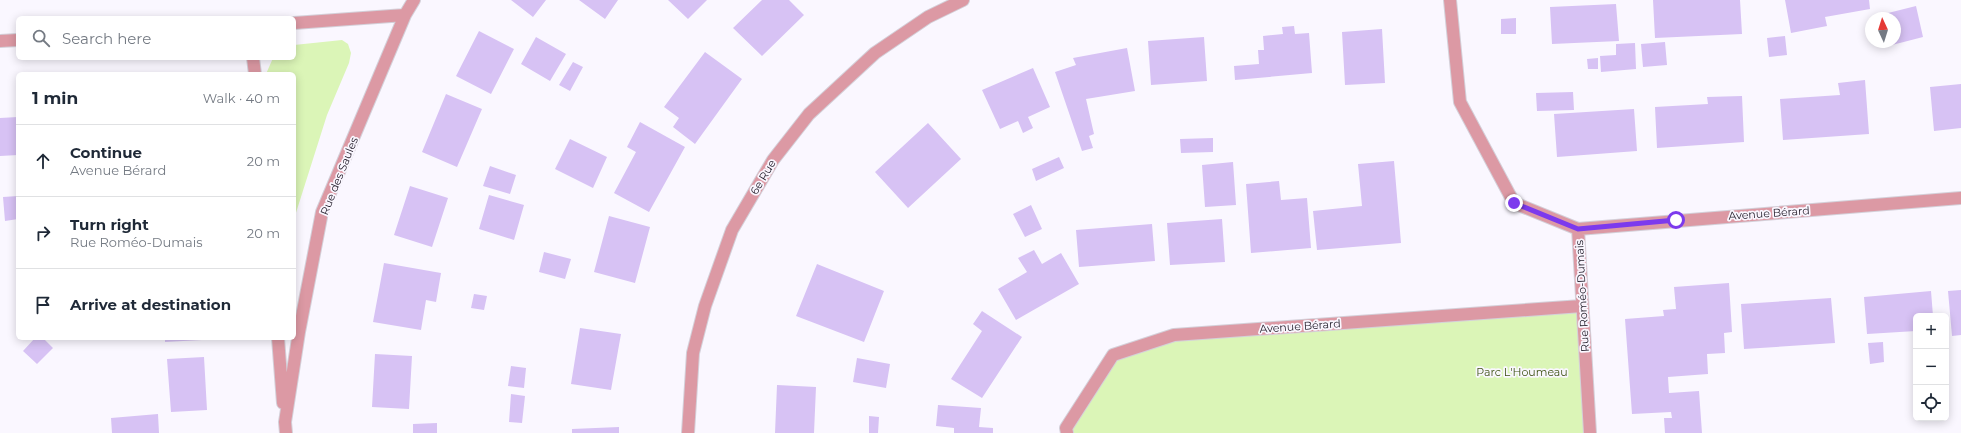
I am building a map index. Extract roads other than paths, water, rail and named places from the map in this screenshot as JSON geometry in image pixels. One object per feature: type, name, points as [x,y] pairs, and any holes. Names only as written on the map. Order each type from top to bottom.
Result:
[{"type":"street","name":"Rue des Saules","points":[[285,427],[299,332],[322,212],[405,15],[414,0]]},
{"type":"street","name":"6e Rue","points":[[688,433],[693,353],[705,306],[732,230],[773,160],[809,114],[876,53],[928,17],[963,0]]},
{"type":"street","name":"Rue Roméo-Dumais","points":[[1450,0],[1460,102],[1514,203],[1578,229],[1590,433]]},
{"type":"street","points":[[296,23],[405,15]]},
{"type":"street","points":[[0,41],[16,40]]},
{"type":"street","points":[[253,60],[255,72]]},
{"type":"street","name":"Avenue Bérard","points":[[1578,229],[1961,198]]},
{"type":"street","name":"Avenue Bérard","points":[[1067,433],[1066,428],[1113,355],[1174,335],[1582,306]]},
{"type":"street","points":[[278,340],[285,427]]},
{"type":"park label","name":"Parc L'Houmeau","points":[[1522,372]]}]
